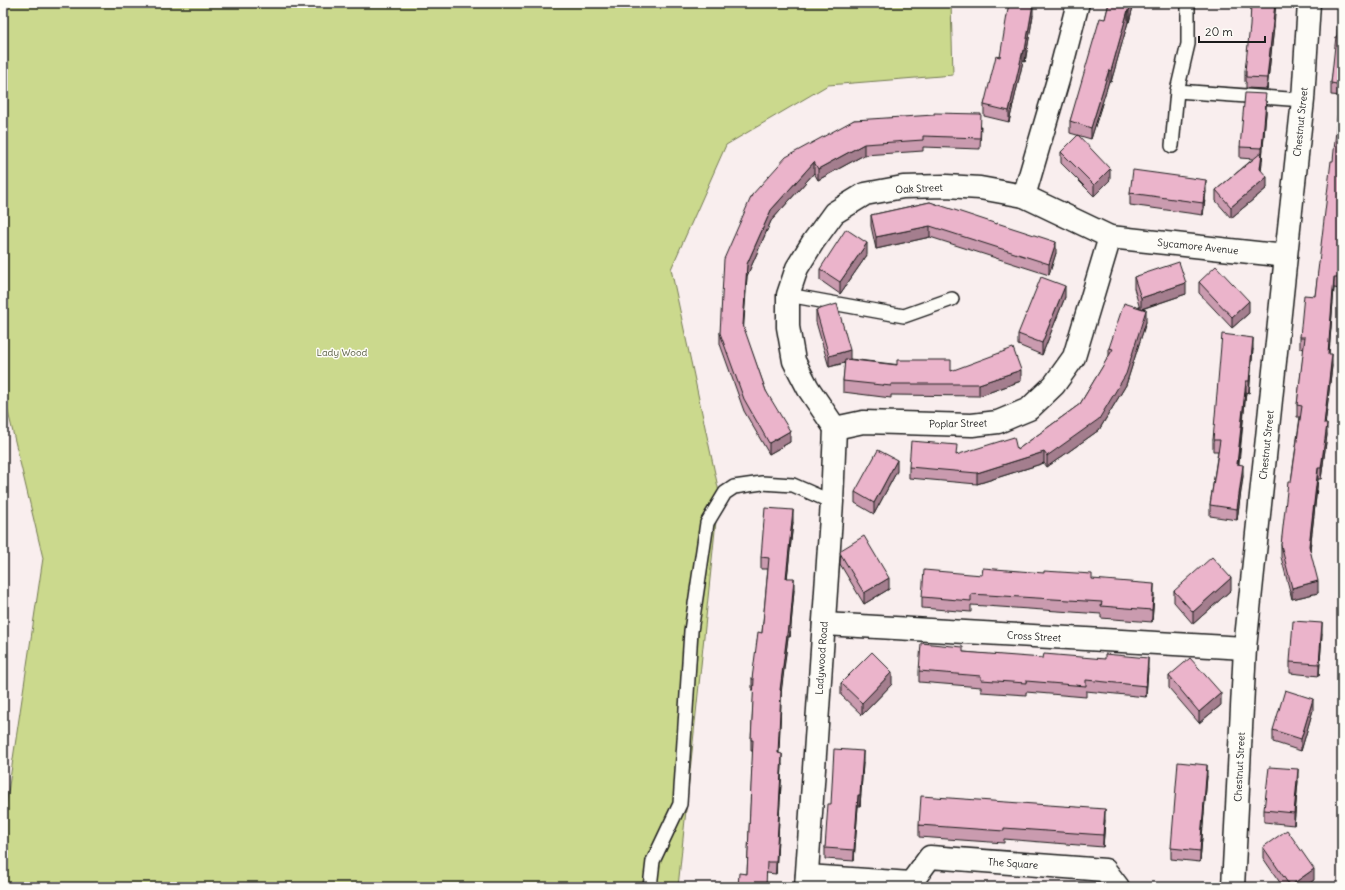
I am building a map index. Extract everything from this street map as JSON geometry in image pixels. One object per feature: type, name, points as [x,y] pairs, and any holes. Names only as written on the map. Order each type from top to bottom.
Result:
[{"type":"street","points":[[1024,196],[1058,80],[1078,3]]},
{"type":"street","name":"Chestnut Street","points":[[1233,887],[1245,648],[1303,100],[1309,3]]},
{"type":"street","name":"Oak Street","points":[[835,428],[808,388],[794,361],[788,327],[788,296],[797,268],[813,242],[834,213],[865,194],[903,186],[980,188],[1024,196],[1110,237]]},
{"type":"street","name":"Sycamore Avenue","points":[[1110,237],[1286,256]]},
{"type":"street","name":"Poplar Street","points":[[835,428],[863,422],[972,425],[998,422],[1029,409],[1054,386],[1074,357],[1110,237]]},
{"type":"street","name":"Ladywood Road","points":[[806,882],[832,502],[835,428]]},
{"type":"street","name":"Cross Street","points":[[824,624],[1245,648]]},
{"type":"street","name":"The Square","points":[[806,882],[913,885],[930,857],[1105,870],[1118,887]]},
{"type":"lane","points":[[1172,146],[1176,91],[1188,44],[1188,3]]},
{"type":"lane","points":[[1176,91],[1303,100]]},
{"type":"lane","points":[[788,296],[904,316],[952,299]]},
{"type":"lane","points":[[650,887],[653,862],[680,804],[691,631],[707,523],[725,494],[734,487],[762,483],[793,485],[832,502]]},
{"type":"green space","name":"Lady Wood","points":[[3,3],[951,3],[953,75],[828,85],[726,145],[671,269],[719,492],[678,887],[3,887],[3,826],[43,558],[3,391]]},
{"type":"building","points":[[1009,3],[1033,4],[1025,50],[1023,50],[1009,111],[984,105],[996,56],[1000,57]]},
{"type":"building","points":[[1109,3],[1131,3],[1111,71],[1109,70],[1091,128],[1070,121],[1100,18],[1105,19]]},
{"type":"building","points":[[1251,3],[1275,3],[1267,78],[1246,77],[1245,71]]},
{"type":"building","points":[[1339,3],[1342,3],[1342,85],[1331,83],[1337,36]]},
{"type":"building","points":[[1245,93],[1266,94],[1262,148],[1240,147]]},
{"type":"building","points":[[1339,99],[1342,99],[1342,262],[1340,277],[1334,277],[1328,354],[1332,354],[1324,424],[1327,424],[1321,468],[1318,468],[1309,546],[1318,581],[1292,588],[1281,545],[1288,482],[1291,482],[1302,406],[1297,405],[1305,337],[1300,337],[1304,295],[1315,296],[1331,161],[1333,161]]},
{"type":"building","points":[[934,113],[981,114],[980,138],[923,136],[923,140],[864,144],[818,169],[814,162],[771,210],[747,264],[743,325],[766,391],[790,431],[769,443],[744,399],[720,333],[724,259],[752,195],[786,157],[854,120],[934,115]]},
{"type":"building","points":[[1078,135],[1110,169],[1094,185],[1061,152]]},
{"type":"building","points":[[1262,152],[1260,169],[1267,177],[1231,207],[1216,190]]},
{"type":"building","points":[[1133,170],[1206,180],[1203,203],[1130,193]]},
{"type":"building","points":[[930,202],[1056,242],[1049,264],[930,226],[876,237],[871,215]]},
{"type":"building","points":[[846,229],[867,243],[840,282],[820,269]]},
{"type":"building","points":[[1179,262],[1186,283],[1141,298],[1134,277]]},
{"type":"building","points":[[1216,266],[1249,301],[1232,317],[1199,282]]},
{"type":"building","points":[[1041,277],[1065,286],[1042,343],[1018,334]]},
{"type":"building","points":[[1124,303],[1146,310],[1126,374],[1099,419],[1047,456],[1044,452],[977,473],[909,467],[911,441],[957,445],[956,455],[1014,437],[1017,450],[1080,404],[1113,349],[1109,348]]},
{"type":"building","points":[[837,304],[850,350],[829,356],[816,310]]},
{"type":"building","points":[[1222,334],[1253,338],[1249,381],[1246,381],[1237,464],[1243,465],[1237,509],[1210,505],[1220,440],[1213,440]]},
{"type":"building","points":[[1013,348],[1021,370],[979,384],[891,384],[891,386],[843,381],[845,359],[897,365],[897,360],[951,360],[951,371]]},
{"type":"building","points":[[878,450],[897,460],[874,503],[855,492]]},
{"type":"building","points":[[765,508],[793,510],[786,578],[794,578],[790,626],[788,626],[780,690],[778,753],[782,754],[776,862],[767,862],[766,887],[738,887],[739,873],[747,874],[753,740],[751,740],[754,679],[752,679],[758,632],[762,633],[769,558],[761,557]]},
{"type":"building","points":[[864,536],[889,578],[864,593],[840,553],[841,550]]},
{"type":"building","points":[[1212,557],[1231,578],[1193,612],[1174,591]]},
{"type":"building","points":[[983,568],[1044,573],[1044,571],[1092,574],[1092,579],[1154,584],[1152,610],[1101,606],[1102,602],[971,594],[971,601],[922,597],[924,570],[982,575]]},
{"type":"building","points":[[1293,621],[1322,623],[1319,664],[1290,662]]},
{"type":"building","points":[[921,643],[963,647],[963,652],[1043,658],[1044,654],[1105,659],[1105,654],[1148,658],[1146,686],[1086,680],[1086,686],[1026,681],[1026,683],[981,680],[981,676],[919,671]]},
{"type":"building","points":[[872,652],[892,672],[862,703],[841,683]]},
{"type":"building","points":[[1190,658],[1221,693],[1199,712],[1169,676]]},
{"type":"building","points":[[1285,690],[1313,699],[1301,739],[1273,730]]},
{"type":"building","points":[[834,749],[863,751],[854,850],[825,848],[828,804],[831,804]]},
{"type":"building","points":[[1178,762],[1207,765],[1200,851],[1171,848]]},
{"type":"building","points":[[1269,767],[1298,769],[1294,813],[1264,810]]},
{"type":"building","points":[[921,796],[1105,809],[1103,835],[1004,828],[1004,831],[919,825]]},
{"type":"building","points":[[1287,830],[1314,869],[1290,886],[1263,847]]}]
